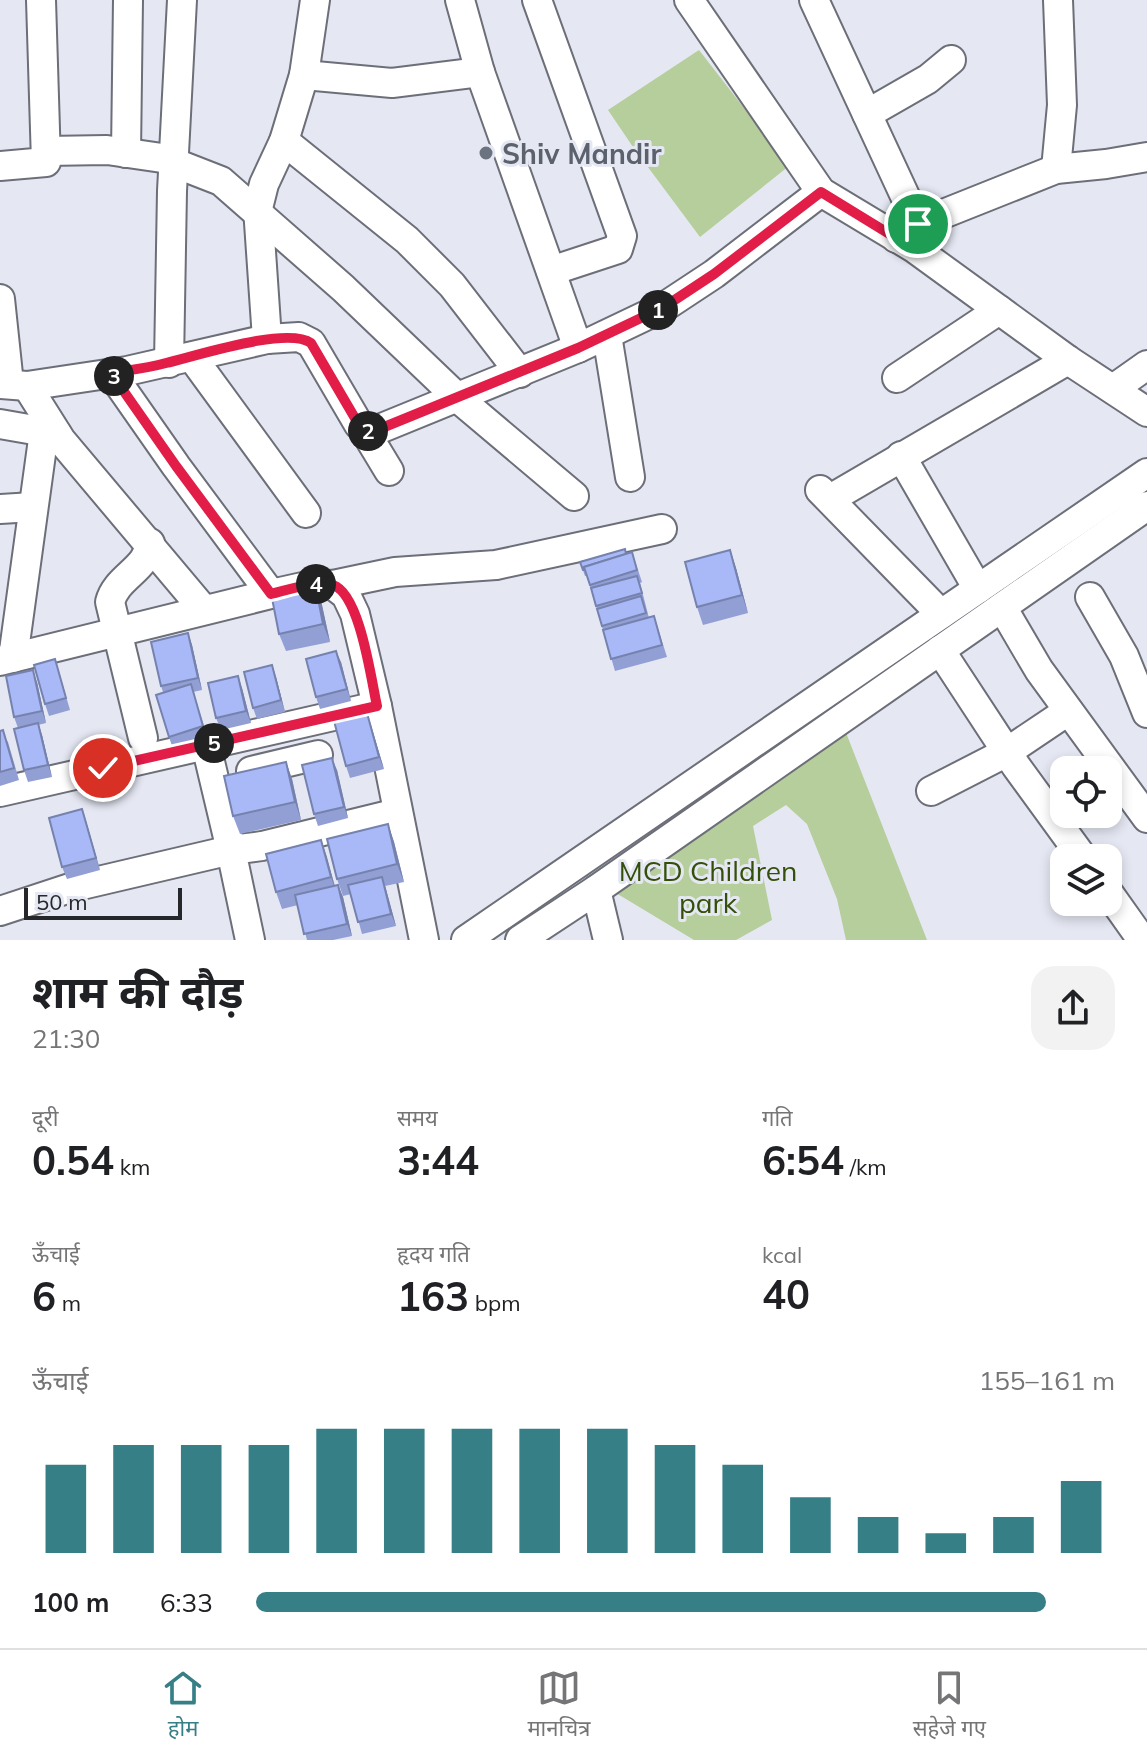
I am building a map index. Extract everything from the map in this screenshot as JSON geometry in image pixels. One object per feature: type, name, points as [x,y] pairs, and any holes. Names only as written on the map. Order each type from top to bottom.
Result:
[{"type":"street","points":[[0,166],[46,162],[41,0]]},
{"type":"street","points":[[126,153],[128,0]]},
{"type":"street","points":[[182,0],[173,161],[180,360],[306,513]]},
{"type":"street","points":[[267,339],[259,196],[284,141],[304,75],[315,0]]},
{"type":"street","points":[[460,0],[480,72],[578,348]]},
{"type":"street","points":[[537,0],[622,236],[618,249],[551,271]]},
{"type":"street","points":[[689,0],[821,192],[907,231],[999,310],[1147,412]]},
{"type":"street","points":[[814,0],[867,114],[907,231]]},
{"type":"street","points":[[1056,169],[1062,105],[1058,0]]},
{"type":"street","points":[[867,114],[928,79],[951,60]]},
{"type":"street","points":[[304,75],[392,83],[480,72]]},
{"type":"street","points":[[284,141],[407,240],[452,285],[520,373]]},
{"type":"street","points":[[46,151],[107,150],[173,161],[221,181],[343,288],[459,399],[574,496]]},
{"type":"street","points":[[907,231],[1056,169],[1147,157]]},
{"type":"street","points":[[363,428],[372,432],[459,399],[664,307],[714,274],[821,192]]},
{"type":"street","points":[[0,299],[12,385],[50,433],[150,543],[204,610]]},
{"type":"street","points":[[897,378],[999,310]]},
{"type":"street","points":[[607,335],[630,477]]},
{"type":"street","points":[[12,385],[111,373],[267,339],[299,337],[311,343],[389,471]]},
{"type":"street","points":[[941,614],[892,567],[825,494],[901,456],[1068,360]]},
{"type":"street","points":[[1113,389],[1147,365]]},
{"type":"street","points":[[111,373],[271,594]]},
{"type":"street","points":[[0,424],[50,433]]},
{"type":"street","points":[[50,433],[33,507],[6,659],[316,584],[333,585],[395,572],[496,565],[662,529]]},
{"type":"street","points":[[901,456],[978,589]]},
{"type":"street","points":[[466,940],[1147,473]]},
{"type":"street","points":[[520,940],[1147,506]]},
{"type":"street","points":[[0,509],[33,507]]},
{"type":"street","points":[[143,738],[110,602],[112,592],[137,568],[150,543]]},
{"type":"street","points":[[333,585],[346,595],[355,614],[377,706],[418,939]]},
{"type":"street","points":[[1090,597],[1124,656],[1147,713]]},
{"type":"street","points":[[1002,607],[1039,670],[1147,818]]},
{"type":"street","points":[[940,650],[1073,844]]},
{"type":"street","points":[[0,792],[377,706]]},
{"type":"street","points":[[931,791],[1007,752],[1068,711]]},
{"type":"street","points":[[206,745],[250,940]]},
{"type":"street","points":[[215,779],[318,755]]},
{"type":"street","points":[[0,911],[73,887],[397,813]]},
{"type":"street","points":[[596,890],[608,940]]},
{"type":"street","points":[[1122,912],[1142,940]]},
{"type":"green space","points":[[699,50],[789,166],[700,237],[608,110]]},
{"type":"green space","name":"MCD Children park","points":[[843,725],[927,940],[846,940],[837,899],[807,824],[786,805],[753,826],[772,920],[736,940],[694,940],[611,890]]},
{"type":"building","points":[[625,549],[626,554],[584,567],[583,570],[580,562]]},
{"type":"building","points":[[730,550],[742,595],[697,607],[685,562]]},
{"type":"building","points":[[632,552],[637,570],[590,585],[584,567]]},
{"type":"building","points":[[637,576],[642,593],[596,606],[591,588]]},
{"type":"building","points":[[314,578],[323,624],[279,634],[270,588]]},
{"type":"building","points":[[641,596],[646,613],[602,626],[597,609]]},
{"type":"building","points":[[654,616],[662,645],[611,659],[603,630]]},
{"type":"building","points":[[188,633],[198,678],[161,686],[151,642]]},
{"type":"building","points":[[336,651],[347,689],[316,697],[306,659]]},
{"type":"building","points":[[55,659],[66,698],[45,704],[34,665]]},
{"type":"building","points":[[272,665],[281,700],[253,708],[244,672]]},
{"type":"building","points":[[33,670],[42,711],[14,717],[6,676]]},
{"type":"building","points":[[238,676],[246,711],[216,718],[208,683]]},
{"type":"building","points":[[191,684],[203,726],[169,737],[156,695]]},
{"type":"building","points":[[367,713],[379,757],[346,766],[334,721]]},
{"type":"building","points":[[38,723],[48,765],[24,770],[14,729]]},
{"type":"building","points":[[3,730],[14,768],[0,772],[0,731]]},
{"type":"building","points":[[332,758],[344,807],[314,814],[302,765]]},
{"type":"building","points":[[286,762],[295,802],[233,816],[224,776]]},
{"type":"building","points":[[82,809],[96,858],[62,867],[49,818]]},
{"type":"building","points":[[388,824],[397,864],[337,879],[327,839]]},
{"type":"building","points":[[321,840],[331,877],[276,892],[266,854]]},
{"type":"building","points":[[382,877],[391,914],[358,922],[348,885]]},
{"type":"building","points":[[338,885],[347,924],[304,934],[295,895]]},
{"type":"place","name":"Shiv Mandir","points":[[486,153]]},
{"type":"route","points":[[103,768],[377,706],[355,614],[346,595],[333,585],[316,584],[271,594],[111,373],[164,364],[267,339],[299,337],[311,343],[359,425],[372,432],[403,422],[578,348],[664,307],[714,274],[821,192],[896,238],[918,224]]}]
